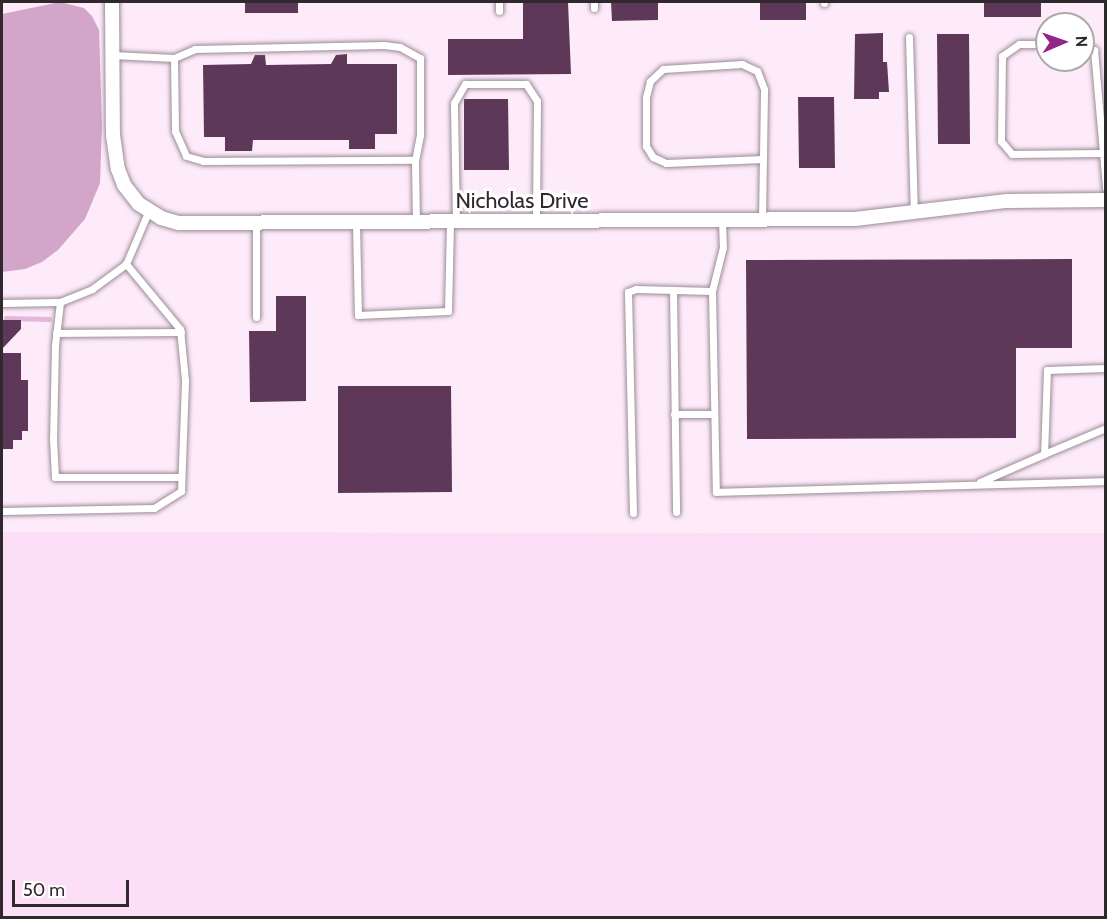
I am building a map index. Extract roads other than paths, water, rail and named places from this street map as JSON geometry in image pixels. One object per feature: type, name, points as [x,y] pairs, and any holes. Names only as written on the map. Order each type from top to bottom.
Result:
[{"type":"street","name":"Nicholas Drive","points":[[112,8],[114,152],[118,169],[135,199],[161,218],[179,223],[855,219],[1006,201],[1106,200]]},
{"type":"lane","points":[[499,2],[499,11]]},
{"type":"lane","points":[[909,37],[914,213]]},
{"type":"lane","points":[[1035,44],[1019,44],[1002,56],[1001,141],[1012,154],[1102,153]]},
{"type":"lane","points":[[112,55],[174,58],[195,49],[384,45],[400,47],[420,58],[420,135],[415,160],[416,223]]},
{"type":"lane","points":[[174,58],[175,132],[186,156],[203,161],[415,160]]},
{"type":"lane","points":[[1095,63],[1106,188]]},
{"type":"lane","points":[[762,220],[763,159],[764,89],[758,71],[742,64],[663,69],[650,81],[646,97],[646,146],[653,157],[666,163],[763,159]]},
{"type":"lane","points":[[356,223],[358,315],[448,311],[453,222],[454,103],[465,84],[526,84],[537,101],[536,222]]},
{"type":"lane","points":[[2,303],[60,302],[92,289],[126,264],[149,210]]},
{"type":"lane","points":[[722,220],[723,247],[712,291],[716,492],[1106,481]]},
{"type":"lane","points":[[256,224],[256,317]]},
{"type":"lane","points":[[2,511],[154,508],[181,491],[185,380],[181,332],[126,264]]},
{"type":"lane","points":[[633,513],[628,292],[636,289],[712,291]]},
{"type":"lane","points":[[673,290],[676,512]]},
{"type":"lane","points":[[60,302],[56,333],[53,439],[55,477],[181,477]]},
{"type":"lane","points":[[56,333],[181,332]]},
{"type":"lane","points":[[1044,454],[1047,370],[1106,368]]},
{"type":"lane","points":[[675,414],[714,414]]},
{"type":"lane","points":[[977,483],[1106,428]]},
{"type":"waterway","points":[[6,318],[49,319]]}]
